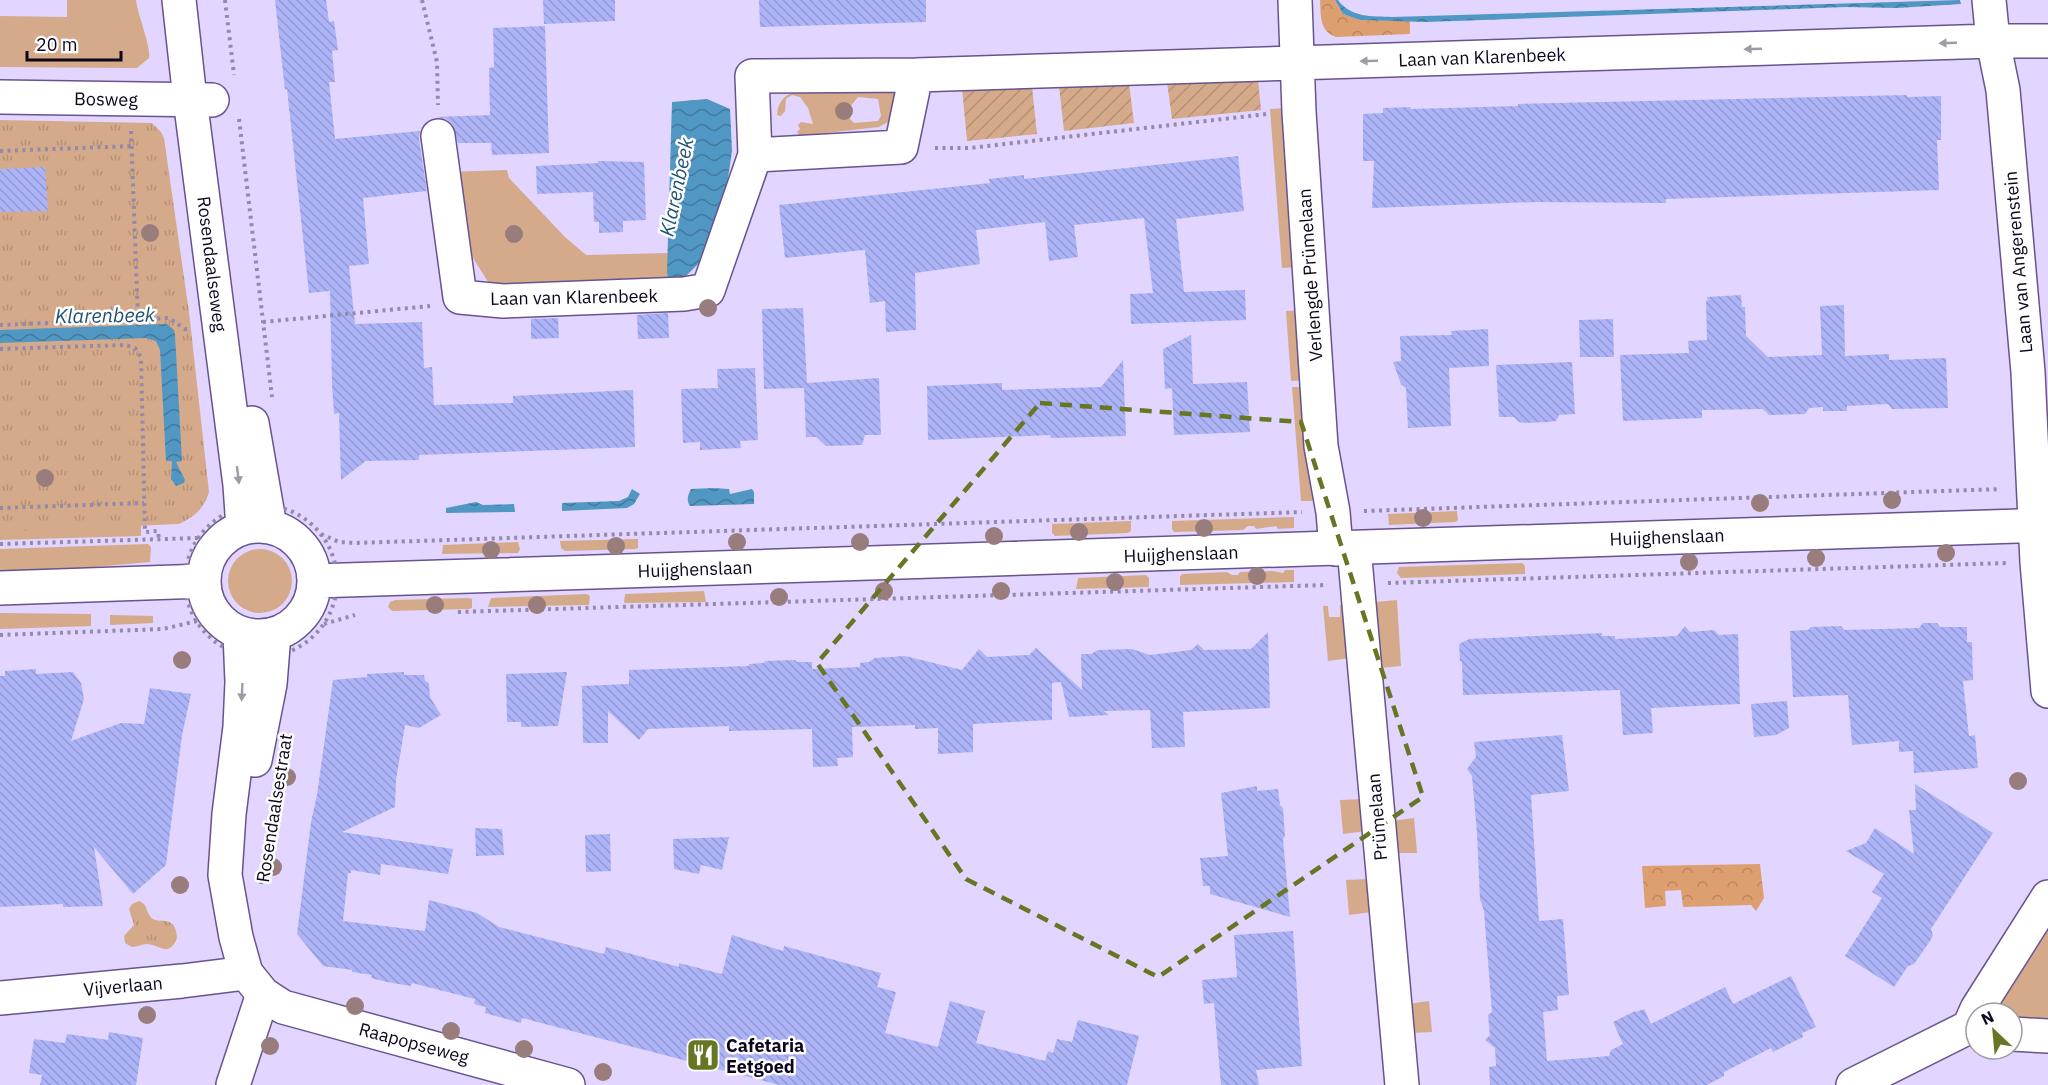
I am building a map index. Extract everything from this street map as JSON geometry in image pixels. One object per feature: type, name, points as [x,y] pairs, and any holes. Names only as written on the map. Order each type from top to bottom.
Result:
[{"type":"street","name":"Rosendaalseweg","points":[[179,0],[218,97]]},
{"type":"street","name":"Rosendaalseweg","points":[[201,0],[218,97],[217,302],[240,485],[269,523]]},
{"type":"street","name":"Verlengde Prümelaan","points":[[1295,0],[1299,112],[1321,446],[1333,512],[1345,549]]},
{"type":"street","name":"Laan van Angerenstein","points":[[1989,0],[1993,41],[2003,90],[2028,372],[2035,488],[2042,525],[2037,562],[2048,691]]},
{"type":"street","name":"Laan van Klarenbeek","points":[[460,297],[514,300],[684,294],[708,290],[755,155],[752,76],[916,75],[2048,41]]},
{"type":"street","points":[[755,155],[901,147],[916,75]]},
{"type":"street","name":"Bosweg","points":[[0,97],[129,100],[218,97]]},
{"type":"street","points":[[438,136],[460,297]]},
{"type":"street","points":[[269,523],[288,534],[302,546],[311,562],[314,581],[311,598],[303,614],[291,626],[274,634],[227,637],[205,595],[204,581],[206,564],[214,548],[227,536],[269,523]]},
{"type":"street","name":"Huijghenslaan","points":[[314,581],[2042,525]]},
{"type":"street","name":"Prümelaan","points":[[1345,549],[1357,584],[1402,1085]]},
{"type":"street","points":[[0,588],[204,581]]},
{"type":"street","name":"Rosendaalsestraat","points":[[236,937],[242,837],[250,780],[270,684],[274,634]]},
{"type":"street","name":"Rosendaalsestraat","points":[[227,637],[242,682],[240,727],[228,814],[225,875],[236,937],[255,983]]},
{"type":"street","points":[[1982,1001],[2048,897]]},
{"type":"street","points":[[233,1085],[255,983]]},
{"type":"street","name":"Vijverlaan","points":[[0,998],[255,983]]},
{"type":"street","name":"Raapopseweg","points":[[255,983],[283,1007],[568,1085]]},
{"type":"street","points":[[1853,1085],[1964,1032]]},
{"type":"street","points":[[2024,1035],[2048,1036]]},
{"type":"path","points":[[225,0],[218,97],[263,322],[273,405]]},
{"type":"path","points":[[422,0],[438,73],[438,136]]},
{"type":"path","points":[[129,100],[138,319]]},
{"type":"path","points":[[901,147],[970,148],[1299,112]]},
{"type":"path","points":[[0,151],[132,146]]},
{"type":"path","points":[[263,322],[442,304],[460,297]]},
{"type":"path","points":[[0,325],[169,318],[185,329],[196,328]]},
{"type":"path","points":[[0,349],[125,345],[135,348],[141,357],[146,532],[158,531],[159,540]]},
{"type":"path","name":"Huijghenslaan","points":[[269,523],[304,518],[321,534],[339,542],[355,543],[2035,488]]},
{"type":"path","points":[[269,523],[291,502]]},
{"type":"path","points":[[0,508],[144,503]]},
{"type":"path","points":[[0,544],[198,538]]},
{"type":"path","name":"Huijghenslaan","points":[[450,612],[869,601],[2037,562]]},
{"type":"path","points":[[304,650],[308,640],[324,624],[354,615],[366,614]]},
{"type":"path","points":[[193,615],[197,621],[227,637]]},
{"type":"path","points":[[0,635],[163,629],[197,621]]},
{"type":"path","name":"Rosendaalsestraat","points":[[260,892],[278,776]]},
{"type":"highlighted area","points":[[1040,403],[1301,422],[1423,797],[1158,977],[966,879],[817,663]]},
{"type":"green space","points":[[67,0],[136,0],[149,58],[137,68],[0,67],[0,16],[67,17]]},
{"type":"green space","points":[[1320,0],[1335,0],[1343,14],[1360,20],[1410,21],[1410,34],[1336,37],[1324,27]]},
{"type":"green space","points":[[1258,79],[1261,110],[1172,119],[1167,82]]},
{"type":"green space","points":[[1129,83],[1134,123],[1064,131],[1059,86]]},
{"type":"green space","points":[[1032,87],[1037,134],[967,141],[962,88]]},
{"type":"green space","points":[[899,89],[895,118],[879,127],[800,136],[797,132],[801,122],[813,124],[808,108],[800,97],[792,95],[786,99],[785,111],[781,116],[777,115],[782,100],[794,92]],"holes":[[[858,97],[878,99],[881,116],[878,121],[854,123],[849,118],[850,107]]]},
{"type":"green space","points":[[1287,108],[1299,267],[1282,268],[1270,109]]},
{"type":"green space","points":[[0,120],[152,123],[164,138],[189,312],[209,492],[198,512],[179,524],[0,532]]},
{"type":"green space","points":[[507,170],[509,178],[565,237],[586,255],[668,253],[668,286],[490,285],[473,258],[447,172]]},
{"type":"green space","points":[[1303,310],[1308,380],[1291,381],[1286,311]]},
{"type":"green space","points":[[1292,387],[1308,387],[1314,497],[1312,501],[1301,501]]},
{"type":"green space","points":[[141,507],[141,536],[0,540],[0,512]]},
{"type":"green space","points":[[1457,511],[1458,520],[1455,522],[1389,525],[1388,514]]},
{"type":"green space","points":[[1294,517],[1294,528],[1278,529],[1276,526],[1256,529],[1254,526],[1248,526],[1243,530],[1174,532],[1172,529],[1172,521]]},
{"type":"green space","points":[[1131,521],[1131,531],[1128,533],[1055,536],[1052,533],[1052,524]]},
{"type":"green space","points":[[638,539],[638,548],[635,549],[565,551],[561,548],[560,541]]},
{"type":"green space","points":[[518,542],[520,549],[518,553],[442,554],[443,545]]},
{"type":"green space","points":[[148,544],[151,547],[150,562],[61,570],[0,572],[0,549]]},
{"type":"green space","points":[[260,549],[272,551],[283,558],[290,569],[292,581],[290,593],[283,604],[272,611],[260,613],[248,611],[237,604],[230,593],[228,581],[230,569],[237,558],[248,551]]},
{"type":"green space","points":[[1522,563],[1525,566],[1525,574],[1401,578],[1397,573],[1399,567]]},
{"type":"green space","points":[[1285,570],[1294,570],[1294,582],[1180,585],[1182,574],[1227,572],[1238,575],[1240,572],[1283,573]]},
{"type":"green space","points":[[1146,575],[1149,578],[1149,587],[1076,589],[1078,578]]},
{"type":"green space","points":[[704,591],[706,602],[624,603],[625,594]]},
{"type":"green space","points":[[587,594],[590,596],[589,605],[488,607],[491,598]]},
{"type":"green space","points":[[472,599],[472,608],[469,609],[392,611],[388,607],[390,602],[395,600]]},
{"type":"green space","points":[[1397,600],[1401,666],[1380,668],[1375,602]]},
{"type":"green space","points":[[1340,605],[1347,605],[1351,658],[1328,661],[1323,606],[1328,606],[1329,617],[1340,617]]},
{"type":"green space","points":[[0,613],[91,614],[91,626],[0,629]]},
{"type":"green space","points":[[110,615],[153,616],[153,623],[110,625]]},
{"type":"green space","points":[[1363,799],[1366,831],[1343,834],[1340,800]]},
{"type":"green space","points":[[1414,818],[1417,853],[1396,853],[1392,821]]},
{"type":"green space","points":[[1760,864],[1764,898],[1756,911],[1751,905],[1683,907],[1681,890],[1665,891],[1666,906],[1645,908],[1642,866]]},
{"type":"green space","points":[[1368,879],[1372,912],[1349,915],[1346,880]]},
{"type":"green space","points":[[139,901],[153,919],[170,922],[173,925],[177,938],[171,948],[164,949],[147,944],[132,947],[125,943],[124,936],[134,925],[129,909],[132,904]]},
{"type":"green space","points":[[2048,913],[2048,1027],[2024,1026],[2024,1001],[1997,1001]]},
{"type":"green space","points":[[1429,1001],[1432,1032],[1411,1033],[1407,1004]]},
{"type":"water","points":[[1335,0],[1356,13],[1392,17],[1960,0],[1961,4],[1897,8],[1846,7],[1425,22],[1360,20],[1343,14]]},
{"type":"water","name":"Klarenbeek","points":[[707,99],[730,109],[732,151],[727,185],[699,263],[687,275],[675,281],[668,278],[667,272],[672,102]]},
{"type":"water","points":[[167,324],[174,330],[175,335],[182,461],[176,462],[185,480],[184,483],[176,486],[171,479],[172,461],[166,461],[160,350],[156,341],[146,338],[0,343],[0,330]]},
{"type":"water","points":[[632,489],[640,494],[634,504],[627,508],[562,511],[562,503],[619,501],[628,497]]},
{"type":"water","points":[[691,489],[729,489],[730,494],[752,489],[754,504],[690,506],[688,497]]},
{"type":"water","points":[[476,502],[483,505],[514,504],[515,512],[446,513],[446,508]]},
{"type":"building","points":[[275,0],[326,0],[329,22],[334,21],[338,50],[332,51],[335,82],[329,82],[335,139],[420,131],[419,139],[427,191],[363,198],[369,264],[349,266],[355,324],[422,322],[424,368],[432,367],[434,405],[513,403],[513,396],[633,390],[635,447],[419,455],[419,460],[366,461],[341,480],[339,413],[334,414],[332,384],[330,291],[309,293]]},
{"type":"building","points":[[543,0],[615,0],[615,21],[544,24]]},
{"type":"building","points":[[759,0],[926,0],[926,22],[760,27]]},
{"type":"building","points":[[545,26],[549,153],[492,155],[491,143],[458,143],[452,124],[446,119],[436,117],[490,115],[489,68],[494,67],[493,28]]},
{"type":"building","points":[[1907,95],[1907,97],[1941,96],[1941,140],[1937,140],[1939,190],[1666,199],[1666,203],[1536,202],[1372,208],[1374,161],[1363,161],[1363,114],[1383,113],[1383,108]]},
{"type":"building","points":[[1238,156],[1244,211],[1176,219],[1184,292],[1245,290],[1246,320],[1131,324],[1130,294],[1153,293],[1144,218],[1074,225],[1078,257],[1049,261],[1045,222],[976,230],[980,264],[915,273],[916,330],[886,332],[885,301],[870,303],[865,250],[785,258],[779,205],[990,183],[989,179],[1024,175],[1024,179]]},
{"type":"building","points":[[598,161],[644,162],[646,220],[623,221],[623,232],[599,233],[599,222],[594,222],[593,192],[537,194],[536,166],[598,163]]},
{"type":"building","points":[[45,167],[48,211],[0,212],[0,169]]},
{"type":"building","points":[[1741,295],[1742,307],[1745,307],[1746,336],[1768,357],[1822,355],[1820,306],[1844,305],[1845,356],[1889,354],[1889,360],[1946,358],[1948,408],[1892,409],[1888,404],[1847,406],[1847,411],[1823,411],[1823,407],[1809,408],[1805,414],[1769,415],[1763,409],[1702,410],[1702,418],[1623,421],[1620,355],[1689,353],[1688,341],[1707,340],[1707,297]]},
{"type":"building","points":[[803,308],[807,383],[879,378],[881,435],[865,435],[862,445],[826,446],[816,437],[806,437],[804,388],[764,389],[762,309]]},
{"type":"building","points":[[668,313],[669,338],[638,339],[637,315]]},
{"type":"building","points":[[558,318],[559,338],[531,339],[531,319]]},
{"type":"building","points":[[1613,319],[1614,357],[1580,357],[1579,320]]},
{"type":"building","points":[[1488,329],[1489,366],[1449,368],[1451,426],[1408,428],[1406,388],[1401,384],[1393,362],[1401,361],[1400,336],[1452,335],[1451,331]]},
{"type":"building","points":[[1191,335],[1193,384],[1247,382],[1250,432],[1174,435],[1172,388],[1165,389],[1163,349]]},
{"type":"building","points":[[1123,360],[1126,436],[1051,438],[1050,435],[928,440],[927,386],[1002,383],[1002,390],[1101,387]]},
{"type":"building","points":[[1572,362],[1575,414],[1559,415],[1556,421],[1525,423],[1519,422],[1514,417],[1499,417],[1496,365]]},
{"type":"building","points":[[755,368],[758,440],[740,441],[741,448],[700,450],[700,442],[683,443],[681,389],[718,388],[717,369]]},
{"type":"building","points":[[1923,623],[1937,623],[1940,627],[1967,627],[1967,642],[1972,642],[1973,680],[1963,681],[1969,736],[1975,735],[1978,768],[1914,773],[1913,751],[1899,752],[1899,741],[1852,745],[1848,695],[1793,697],[1790,631],[1808,630],[1811,627],[1841,626],[1844,630],[1919,628]]},
{"type":"building","points":[[1685,626],[1690,632],[1714,630],[1719,635],[1738,634],[1740,704],[1651,708],[1653,733],[1623,735],[1620,690],[1463,695],[1459,644],[1469,639],[1602,633],[1602,636],[1615,636],[1615,639],[1677,636]]},
{"type":"building","points":[[1268,632],[1270,708],[1183,712],[1185,747],[1152,748],[1150,710],[1104,711],[1109,715],[1069,717],[1061,682],[1052,683],[1052,720],[973,724],[973,752],[938,754],[938,728],[915,729],[915,725],[852,727],[853,757],[837,758],[838,766],[813,767],[812,729],[729,731],[729,726],[648,729],[639,740],[608,711],[608,743],[583,743],[582,687],[580,686],[629,684],[629,670],[749,666],[749,664],[766,661],[795,660],[812,662],[812,669],[860,667],[860,663],[869,662],[875,658],[905,656],[962,670],[979,649],[987,657],[1029,655],[1036,648],[1082,690],[1081,654],[1091,654],[1098,650],[1132,649],[1150,655],[1191,650],[1198,644],[1204,650],[1251,649]]},
{"type":"building","points":[[36,669],[36,674],[73,672],[81,683],[84,699],[71,741],[121,723],[144,724],[150,688],[191,694],[182,735],[166,865],[133,894],[94,847],[103,906],[63,907],[63,904],[0,907],[0,676],[5,676],[5,671]]},
{"type":"building","points":[[404,672],[404,675],[424,675],[425,681],[429,683],[430,697],[441,715],[419,728],[405,725],[396,780],[395,807],[342,832],[453,849],[448,874],[381,864],[380,875],[351,870],[351,873],[348,873],[343,921],[425,931],[429,900],[477,913],[499,927],[604,954],[606,947],[679,967],[679,963],[722,974],[732,935],[783,951],[784,946],[881,973],[877,987],[896,992],[885,1033],[938,1047],[950,1001],[985,1011],[976,1043],[1045,1061],[1048,1051],[1053,1053],[1057,1039],[1072,1042],[1078,1020],[1139,1036],[1127,1085],[779,1085],[522,1018],[521,1023],[485,1013],[486,1007],[474,1004],[475,999],[412,983],[411,986],[387,982],[371,978],[372,975],[352,972],[352,970],[323,966],[297,934],[311,822],[333,680],[367,677],[367,674]]},
{"type":"building","points":[[567,672],[558,726],[521,727],[521,722],[507,722],[506,674]]},
{"type":"building","points":[[1787,701],[1789,728],[1776,735],[1754,737],[1751,704]]},
{"type":"building","points":[[1562,735],[1569,791],[1531,795],[1539,921],[1563,919],[1569,995],[1557,996],[1558,1010],[1543,1012],[1547,1061],[1609,1056],[1611,1050],[1623,1044],[1613,1022],[1635,1011],[1644,1009],[1651,1024],[1725,987],[1733,1004],[1791,976],[1816,1027],[1802,1033],[1803,1037],[1773,1052],[1771,1048],[1724,1072],[1724,1076],[1707,1085],[1490,1085],[1489,1067],[1496,1066],[1495,1048],[1485,1040],[1490,1035],[1488,1015],[1492,1012],[1484,911],[1480,899],[1472,776],[1467,769],[1476,757],[1474,742]]},
{"type":"building","points":[[1915,784],[1993,833],[1931,929],[1933,936],[1928,944],[1914,964],[1908,966],[1894,987],[1845,956],[1882,898],[1872,892],[1884,874],[1846,851],[1866,843],[1875,828],[1914,854],[1909,810],[1916,810]]},
{"type":"building","points":[[1257,786],[1257,791],[1278,789],[1280,805],[1283,808],[1285,836],[1283,839],[1290,917],[1210,894],[1210,886],[1203,886],[1200,858],[1228,856],[1221,793]]},
{"type":"building","points":[[475,828],[502,829],[504,855],[476,856]]},
{"type":"building","points":[[610,834],[611,871],[586,872],[585,835]]},
{"type":"building","points":[[729,837],[722,870],[701,865],[699,874],[674,869],[673,839]]},
{"type":"building","points":[[1293,931],[1302,1066],[1256,1070],[1259,1085],[1221,1085],[1214,1003],[1204,1004],[1202,980],[1237,977],[1234,935]]},
{"type":"building","points":[[109,1032],[143,1038],[136,1085],[40,1085],[42,1075],[29,1073],[34,1039],[65,1043],[67,1034],[108,1040]]},
{"type":"place","name":"Cafetaria Eetgoed","points":[[703,1055]]}]
